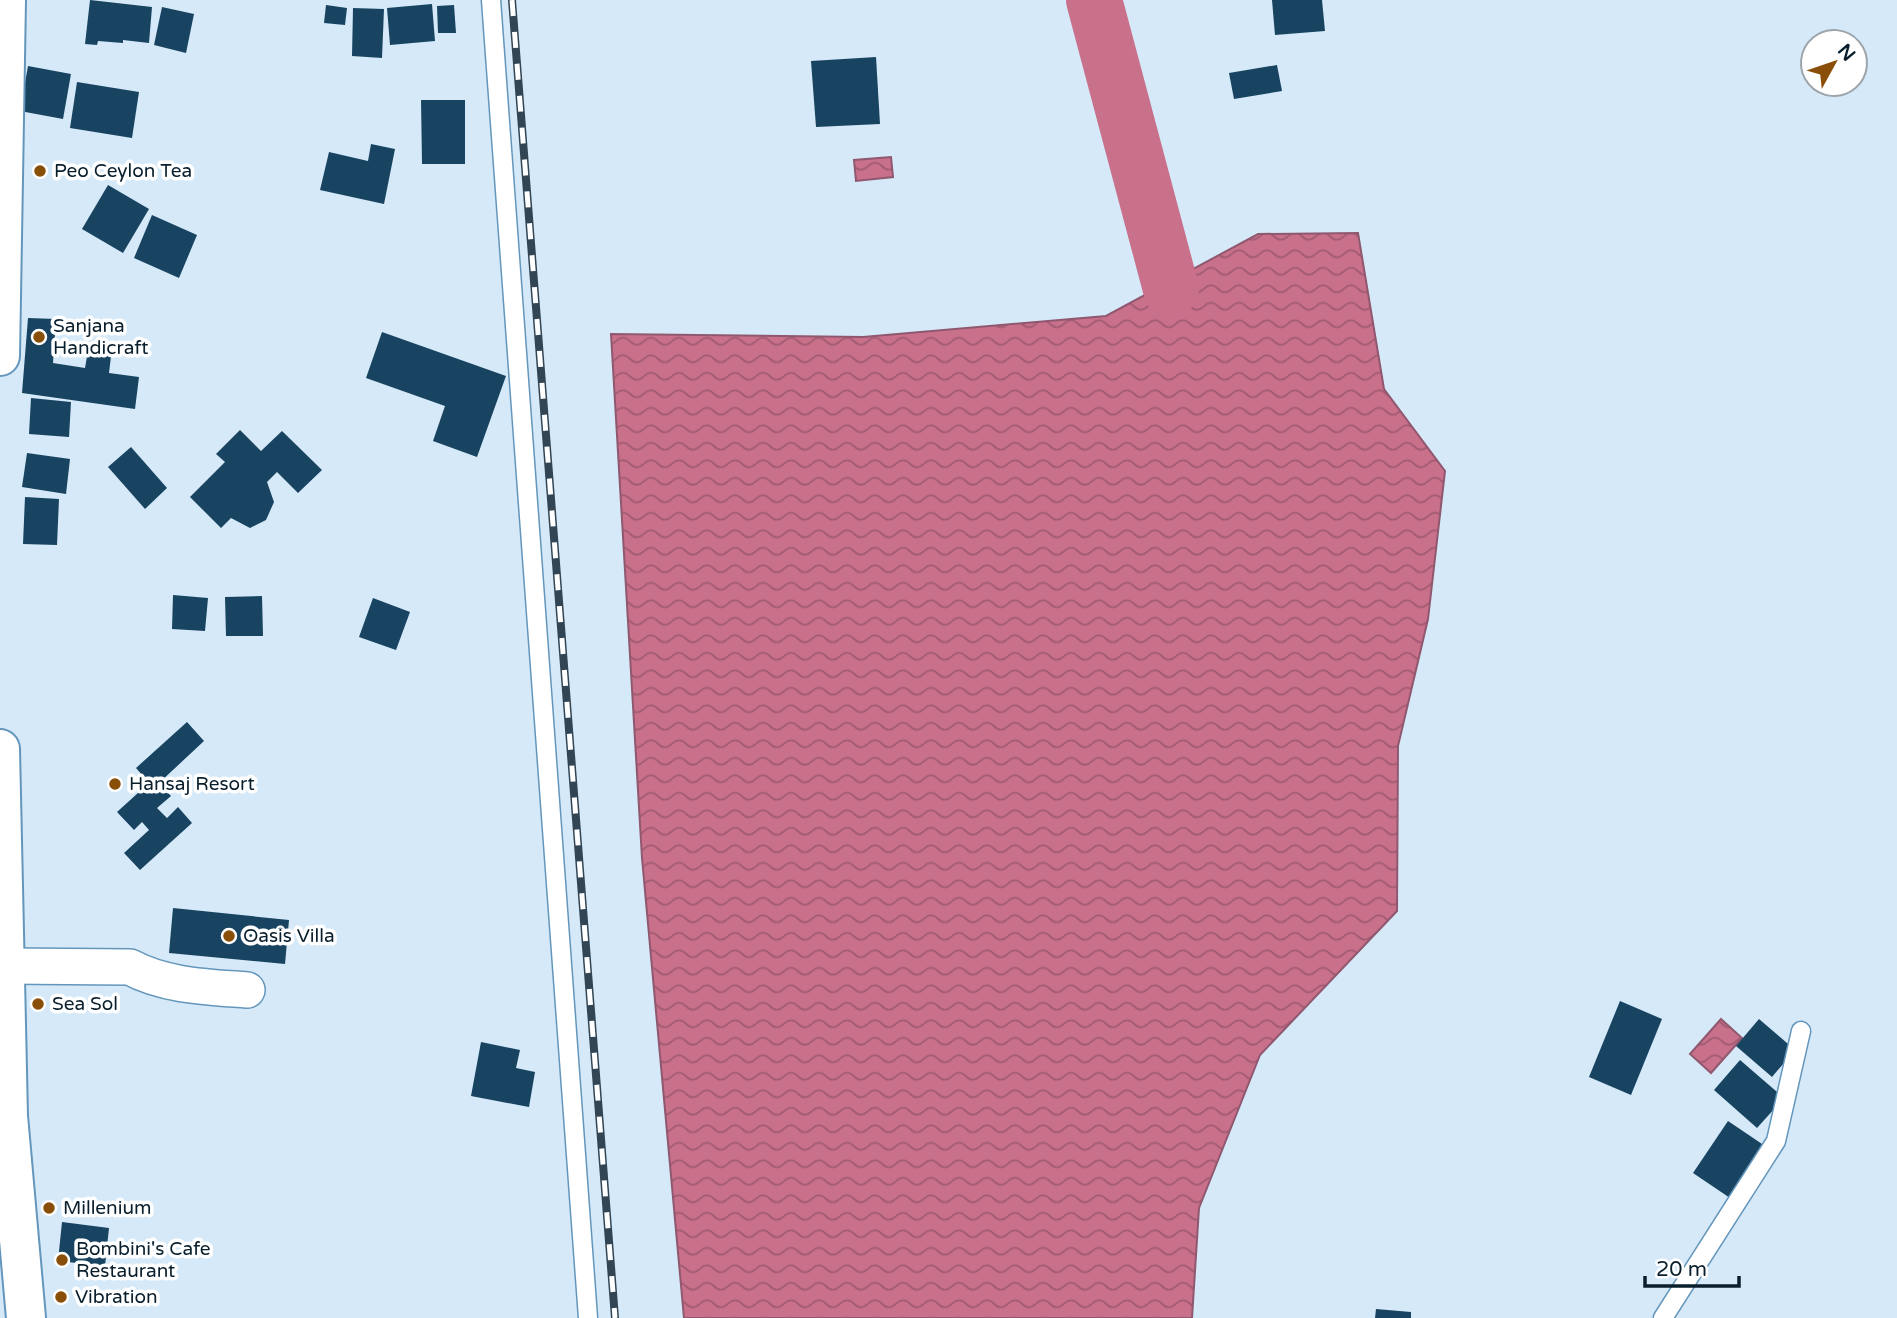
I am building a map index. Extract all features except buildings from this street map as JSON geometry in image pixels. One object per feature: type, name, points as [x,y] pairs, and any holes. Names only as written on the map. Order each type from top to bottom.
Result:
[{"type":"highway","points":[[0,356],[6,0]]},
{"type":"highway","points":[[0,749],[8,1116],[26,1318]]},
{"type":"street","points":[[5,966],[130,967],[147,976],[201,986],[247,990]]},
{"type":"lane","points":[[491,0],[588,1318]]},
{"type":"lane","points":[[1662,1318],[1776,1141],[1801,1031]]},
{"type":"water","points":[[891,157],[893,177],[856,181],[854,160]]},
{"type":"water","points":[[1358,233],[1384,389],[1445,471],[1428,619],[1398,746],[1397,911],[1260,1055],[1199,1208],[1192,1318],[684,1318],[642,858],[611,334],[863,337],[1106,316],[1258,234]]},
{"type":"water","points":[[1721,1019],[1742,1038],[1711,1073],[1690,1054]]},
{"type":"waterway","points":[[1094,0],[1171,289]]},
{"type":"railway","points":[[512,0],[615,1318]]},
{"type":"place","name":"Peo Ceylon Tea","points":[[40,171]]},
{"type":"place","name":"Sanjana Handicraft","points":[[39,337]]},
{"type":"place","name":"Hansaj Resort","points":[[115,784]]},
{"type":"place","name":"Oasis Villa","points":[[229,936]]},
{"type":"place","name":"Sea Sol","points":[[38,1004]]},
{"type":"place","name":"Millenium","points":[[49,1208]]},
{"type":"place","name":"Bombini's Cafe Restaurant","points":[[62,1260]]},
{"type":"place","name":"Vibration","points":[[61,1297]]}]
